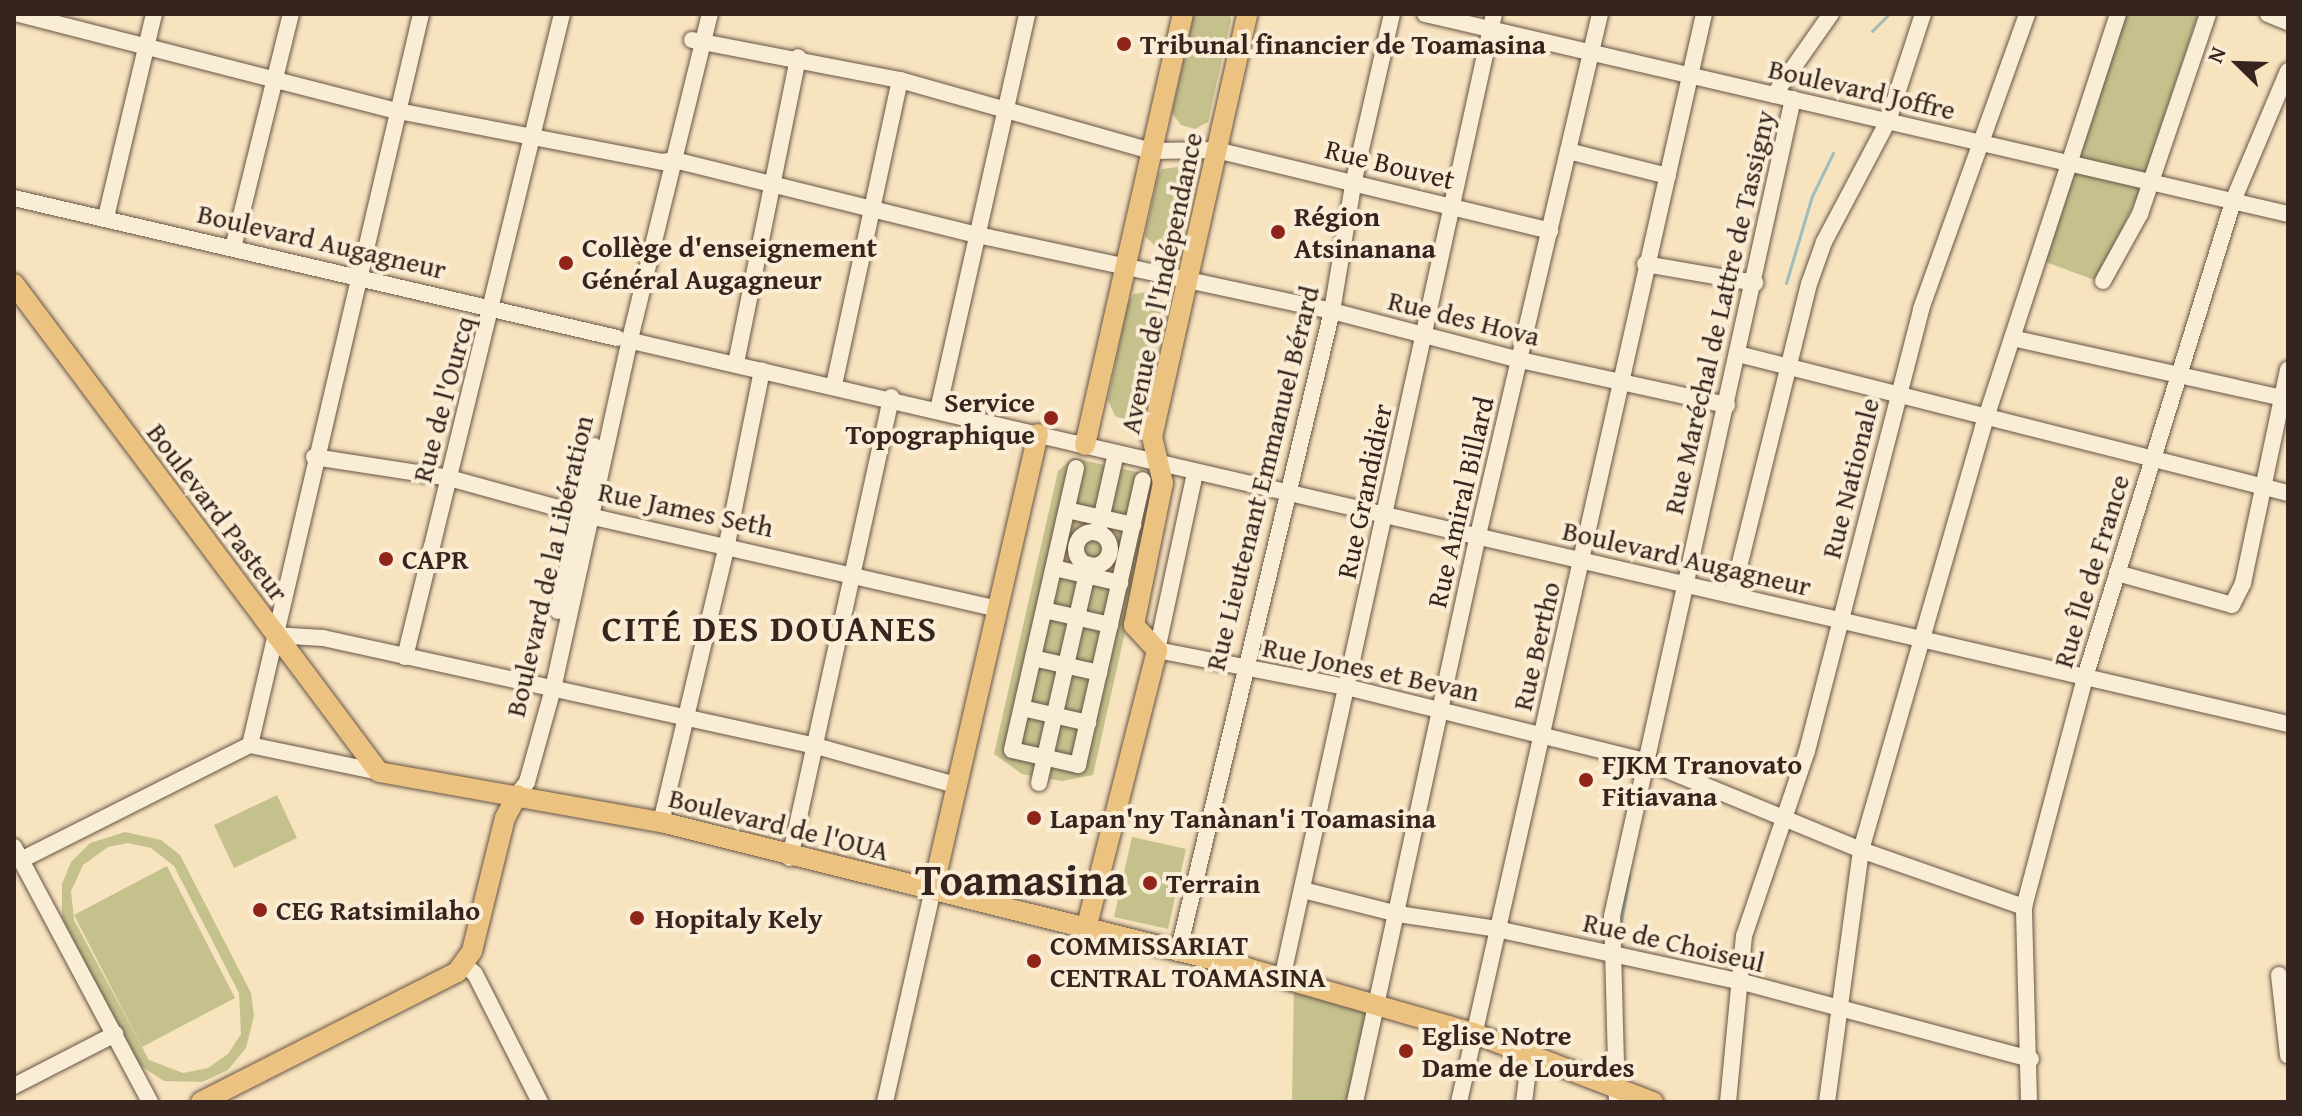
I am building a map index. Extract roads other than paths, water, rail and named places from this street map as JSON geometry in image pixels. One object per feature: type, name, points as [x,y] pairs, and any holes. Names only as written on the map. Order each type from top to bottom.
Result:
[{"type":"main road","name":"Avenue de l'Indépendance","points":[[1079,444],[1183,14]]},
{"type":"main road","name":"Avenue de l'Indépendance","points":[[1157,650],[1134,625],[1163,483],[1152,437],[1247,14]]},
{"type":"main road","name":"Boulevard Pasteur","points":[[14,284],[379,772]]},
{"type":"main road","points":[[933,889],[1038,434]]},
{"type":"main road","points":[[1086,929],[1157,650]]},
{"type":"main road","name":"Boulevard de l'OUA","points":[[379,772],[661,822],[790,858],[933,889],[1379,1003],[1530,1055],[1616,1095],[1653,1102]]},
{"type":"main road","name":"Boulevard de la Libération","points":[[470,969],[505,818],[517,795]]},
{"type":"main road","points":[[201,1102],[470,969]]},
{"type":"main road","points":[[229,1102],[470,969]]},
{"type":"street","name":"Rue des Hova","points":[[19,14],[276,77],[398,111],[668,161],[978,235],[1332,311],[1520,360],[1727,405]]},
{"type":"street","points":[[106,217],[154,14]]},
{"type":"street","points":[[233,248],[291,14]]},
{"type":"street","points":[[150,1102],[18,853],[250,745],[356,277],[421,14]]},
{"type":"street","name":"Rue de l'Ourcq","points":[[405,657],[495,306],[562,14]]},
{"type":"street","name":"Boulevard de la Libération","points":[[698,41],[699,14]]},
{"type":"street","name":"Boulevard de la Libération","points":[[517,795],[527,782],[549,688],[583,512],[698,41],[710,14]]},
{"type":"street","points":[[938,410],[1027,14]]},
{"type":"street","name":"Rue Lieutenant Emmanuel Bérard","points":[[1178,953],[1242,668],[1332,311],[1354,180],[1392,14]]},
{"type":"street","name":"Boulevard Joffre","points":[[1425,14],[1492,22],[1591,52],[2288,214]]},
{"type":"street","name":"Rue Amiral Billard","points":[[1355,1102],[1379,1003],[1478,535],[1600,14]]},
{"type":"street","name":"Rue Bertho","points":[[1459,1102],[1583,560],[1645,264],[1704,14]]},
{"type":"street","points":[[1774,95],[1831,14]]},
{"type":"street","points":[[1732,595],[1788,365],[1824,242],[1888,121],[1923,14]]},
{"type":"street","name":"Rue Nationale","points":[[1728,1102],[1743,982],[1744,936],[1782,815],[1807,751],[1897,395],[1978,142],[2027,14]]},
{"type":"street","points":[[1827,1102],[1861,850],[1919,640],[1987,415],[2118,14]]},
{"type":"street","points":[[2103,281],[2140,214],[2208,14]]},
{"type":"street","points":[[2268,14],[2288,22]]},
{"type":"street","name":"Rue Grandidier","points":[[1282,979],[1350,688],[1423,334],[1492,22]]},
{"type":"street","name":"Rue Bouvet","points":[[698,41],[798,57],[900,80],[1005,106],[1151,151],[1216,150],[1354,180],[1550,231]]},
{"type":"street","points":[[736,363],[798,57]]},
{"type":"street","name":"Rue Île de France","points":[[2029,1102],[2031,1059],[2024,907],[2085,677],[2233,201],[2288,71]]},
{"type":"street","points":[[834,385],[869,208],[900,80]]},
{"type":"street","name":"Rue Maréchal de Lattre de Tassigny","points":[[1616,1095],[1612,916],[1755,283],[1793,99]]},
{"type":"street","points":[[1568,151],[1668,176]]},
{"type":"street","name":"Boulevard Augagneur","points":[[14,198],[495,306],[625,340],[891,397],[1195,473],[1685,582],[1842,622],[2288,724]]},
{"type":"street","points":[[1645,264],[1755,283]]},
{"type":"street","points":[[2012,338],[2285,399]]},
{"type":"street","points":[[1738,354],[1987,415],[2151,462],[2264,485],[2288,493]]},
{"type":"street","points":[[661,822],[727,544],[762,370]]},
{"type":"street","points":[[2117,573],[2232,605],[2243,583],[2285,399],[2288,370]]},
{"type":"street","points":[[790,858],[891,397]]},
{"type":"street","points":[[1100,526],[1116,453]]},
{"type":"street","name":"Rue James Seth","points":[[314,457],[449,478],[998,609]]},
{"type":"street","points":[[1076,468],[1012,750],[1078,765],[1143,480]]},
{"type":"street","points":[[1157,650],[1195,473]]},
{"type":"street","points":[[1039,783],[1088,570],[1108,556],[1107,540],[1100,526],[1067,510]]},
{"type":"street","points":[[1088,570],[1077,555],[1077,544],[1084,534],[1100,526],[1133,525]]},
{"type":"street","points":[[1054,568],[1088,570],[1120,583]]},
{"type":"street","points":[[1044,610],[1110,625]]},
{"type":"street","points":[[274,635],[323,638],[816,746],[959,786]]},
{"type":"street","name":"Rue Jones et Bevan","points":[[1157,650],[1350,688],[1645,761],[1861,850],[2024,907]]},
{"type":"street","points":[[1033,658],[1099,673]]},
{"type":"street","points":[[1022,708],[1088,723]]},
{"type":"street","name":"Boulevard de l'OUA","points":[[250,745],[379,772]]},
{"type":"street","points":[[885,1102],[933,889]]},
{"type":"street","name":"Rue de Choiseul","points":[[1303,890],[1398,914],[1497,929],[1743,982],[1838,1011],[2031,1059]]},
{"type":"street","points":[[470,969],[540,1102]]},
{"type":"street","points":[[2279,975],[2288,1055]]},
{"type":"street","points":[[14,1086],[115,1034]]},
{"type":"street","points":[[1524,1102],[1530,1055]]},
{"type":"waterway","points":[[1872,31],[1889,14]]},
{"type":"waterway","points":[[1786,283],[1812,196],[1833,153]]},
{"type":"waterway","points":[[1620,927],[1629,876]]},
{"type":"place","name":"Tribunal financier de Toamasina","points":[[1124,44]]},
{"type":"place","name":"Région Atsinanana","points":[[1278,232]]},
{"type":"place","name":"Collège d'enseignement Général Augagneur","points":[[566,263]]},
{"type":"place","name":"Service Topographique","points":[[1051,418]]},
{"type":"place","name":"CAPR","points":[[386,559]]},
{"type":"place","name":"FJKM Tranovato Fitiavana","points":[[1586,780]]},
{"type":"place","name":"Lapan'ny Tanànan'i Toamasina","points":[[1034,818]]},
{"type":"place","name":"Terrain","points":[[1150,883]]},
{"type":"place","name":"CEG Ratsimilaho","points":[[260,910]]},
{"type":"place","name":"Hopitaly Kely","points":[[637,918]]},
{"type":"place","name":"COMMISSARIAT CENTRAL TOAMASINA","points":[[1034,961]]},
{"type":"place","name":"Eglise Notre Dame de Lourdes","points":[[1406,1051]]},
{"type":"district","name":"CITÉ DES DOUANES","points":[[770,628]]},
{"type":"district","name":"Toamasina","points":[[1021,879]]}]
